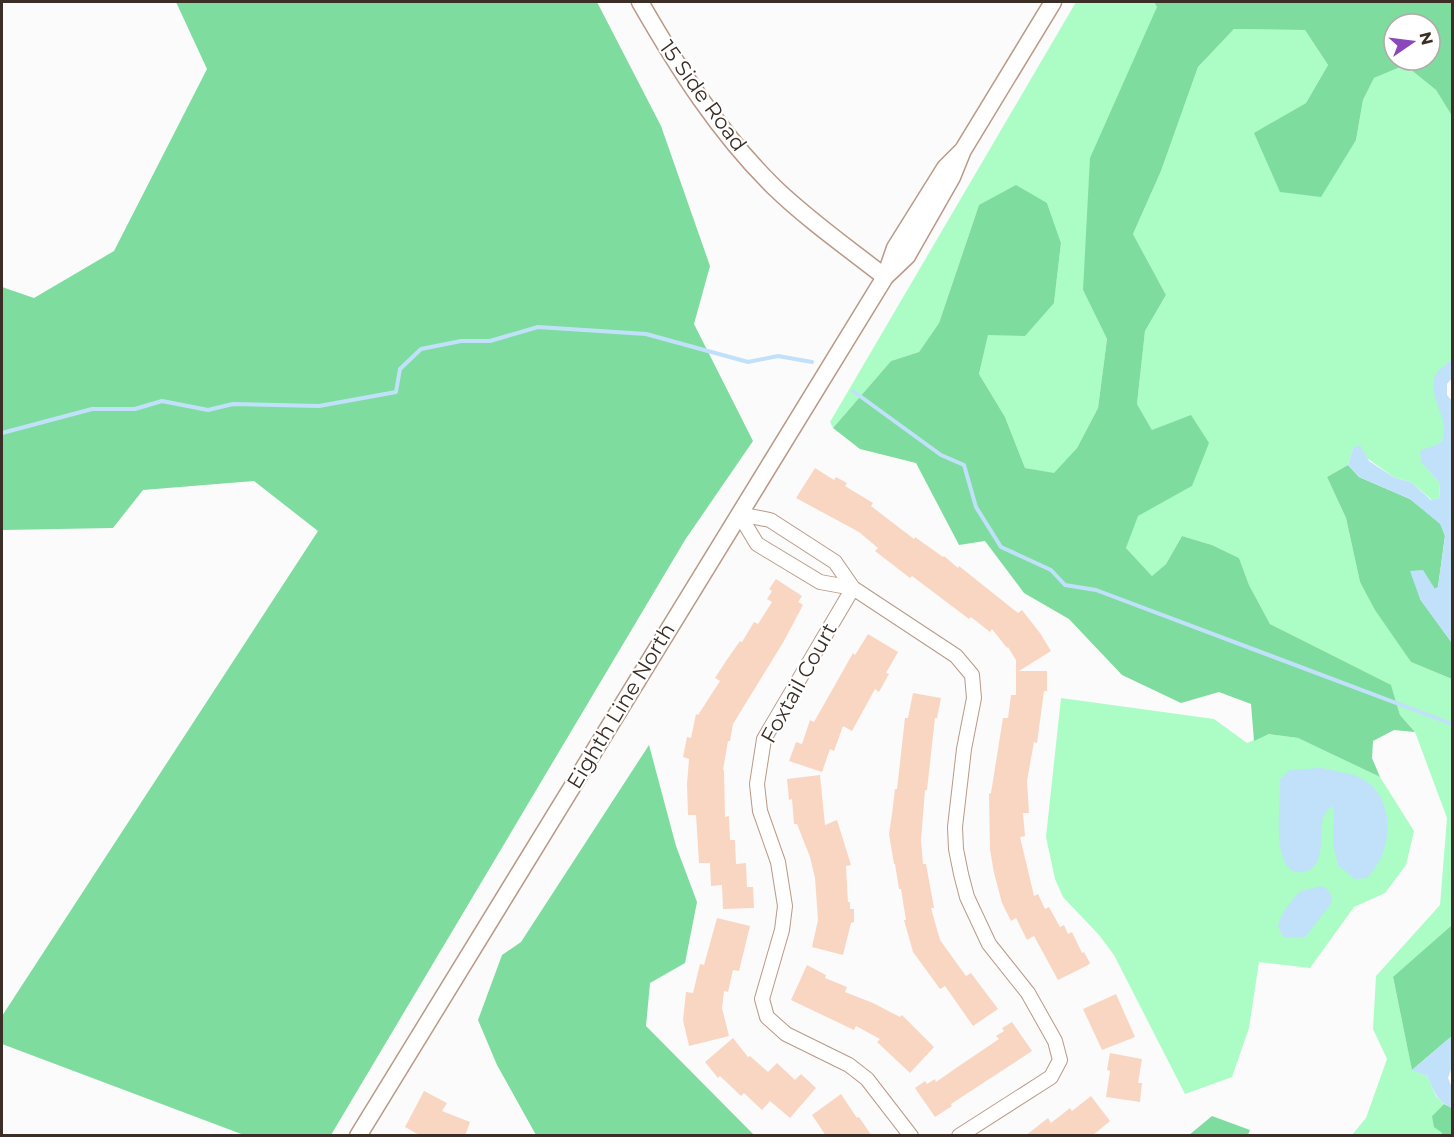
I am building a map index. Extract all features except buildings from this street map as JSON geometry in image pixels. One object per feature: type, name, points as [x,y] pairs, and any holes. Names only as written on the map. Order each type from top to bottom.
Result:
[{"type":"street","name":"15 Side Road","points":[[640,2],[671,56],[723,131],[774,188],[885,277]]},
{"type":"street","name":"Eighth Line North","points":[[358,1136],[885,277],[895,248],[945,168],[963,150],[1053,2]]},
{"type":"street","points":[[739,514],[757,544],[820,582],[853,588]]},
{"type":"street","points":[[739,514],[770,520],[835,562],[853,588],[956,656],[972,675],[974,698],[964,749],[955,827],[961,874],[967,897],[989,944],[1028,993],[1052,1034],[1059,1050],[1060,1060],[1051,1077],[959,1136]]},
{"type":"street","name":"Foxtail Court","points":[[853,588],[764,739],[757,784],[760,811],[778,862],[785,906],[782,930],[762,999],[767,1017],[786,1034],[849,1065],[867,1079],[911,1136]]},
{"type":"green space","points":[[176,2],[597,2],[661,126],[710,266],[694,324],[753,441],[685,540],[331,1135],[244,1135],[2,1044],[2,1016],[318,531],[254,481],[143,490],[113,528],[2,530],[2,287],[34,298],[114,251],[207,69]]},
{"type":"green space","points":[[1076,2],[1154,2],[1157,7],[1083,290],[1107,339],[1098,408],[1077,448],[1054,474],[1025,468],[1005,417],[979,374],[988,334],[1054,303],[1061,243],[1047,203],[979,205],[939,323],[919,352],[891,361],[833,428],[830,422]]},
{"type":"green space","points":[[1154,2],[1452,2],[1452,116],[1436,90],[1414,72],[1442,72],[1442,12],[1382,12],[1382,72],[1388,72],[1374,78],[1363,100],[1356,140],[1321,197],[1280,192],[1254,133],[1306,103],[1328,65],[1305,30],[1234,29],[1198,67],[1161,171],[1133,234],[1166,295],[1145,331],[1137,404],[1152,430],[1191,415],[1209,443],[1192,486],[1138,516],[1126,548],[1152,576],[1166,564],[1182,536],[1212,545],[1239,558],[1249,585],[1270,624],[1391,685],[1400,715],[1415,732],[1394,730],[1373,741],[1372,758],[1380,777],[1298,738],[1269,734],[1254,741],[1251,704],[1219,692],[1181,703],[1122,675],[1069,619],[1024,593],[985,541],[959,545],[916,463],[860,449],[833,428],[891,361],[919,352],[939,323],[979,205],[1016,185],[1047,203],[1061,243],[1054,303],[1025,336],[988,335],[979,374],[1005,417],[1025,468],[1054,473],[1077,448],[1098,408],[1107,339],[1083,290],[1090,158],[1157,7]]},
{"type":"green space","points":[[1234,29],[1305,30],[1328,65],[1306,103],[1254,134],[1356,140],[1363,100],[1374,78],[1388,72],[1414,72],[1436,90],[1452,116],[1452,359],[1438,372],[1436,397],[1447,421],[1446,433],[1441,442],[1422,462],[1439,482],[1440,498],[1432,500],[1411,482],[1395,478],[1353,448],[1348,465],[1327,477],[1346,518],[1360,582],[1411,662],[1452,679],[1452,925],[1393,978],[1412,1069],[1427,1076],[1436,1096],[1444,1104],[1432,1116],[1443,1135],[1352,1135],[1366,1118],[1387,1059],[1373,1029],[1376,976],[1440,905],[1447,818],[1415,732],[1400,715],[1391,686],[1270,624],[1249,585],[1239,558],[1212,545],[1182,536],[1166,564],[1152,576],[1126,548],[1137,516],[1192,486],[1152,430],[1137,404],[1145,331],[1166,295],[1133,234],[1161,171],[1198,67]]},
{"type":"green space","points":[[1348,465],[1359,477],[1410,499],[1441,524],[1445,536],[1438,587],[1420,599],[1452,643],[1452,679],[1411,662],[1375,610],[1360,582],[1346,518],[1327,477]]},
{"type":"green space","points":[[1061,698],[1214,719],[1247,743],[1269,734],[1298,738],[1380,777],[1414,831],[1406,865],[1385,893],[1354,907],[1310,968],[1259,962],[1249,1028],[1232,1077],[1185,1094],[1114,955],[1099,935],[1063,897],[1055,879],[1046,837]]},
{"type":"green space","points":[[649,745],[676,846],[697,902],[685,963],[650,983],[646,1026],[754,1135],[536,1135],[497,1065],[478,1020],[502,955],[521,942]]},
{"type":"green space","points":[[1452,925],[1452,1036],[1412,1070],[1393,977]]},
{"type":"green space","points":[[1444,1104],[1452,1108],[1452,1135],[1443,1135],[1434,1127],[1432,1116]]},
{"type":"green space","points":[[1212,1116],[1250,1130],[1248,1135],[1189,1135]]},
{"type":"water","points":[[1452,359],[1452,378],[1447,384],[1447,395],[1452,401],[1452,643],[1420,599],[1410,571],[1423,570],[1435,589],[1438,587],[1445,536],[1440,524],[1410,499],[1359,477],[1348,465],[1353,448],[1360,445],[1369,461],[1395,478],[1411,482],[1431,500],[1440,498],[1439,482],[1421,462],[1420,451],[1441,442],[1444,434],[1442,417],[1435,398],[1434,380],[1438,371]]},
{"type":"water","points":[[1321,768],[1354,775],[1366,781],[1375,789],[1386,810],[1385,846],[1381,858],[1367,878],[1355,879],[1338,865],[1333,844],[1334,810],[1332,806],[1323,817],[1319,858],[1316,865],[1302,872],[1296,872],[1290,869],[1285,862],[1279,833],[1280,779],[1290,770]]},
{"type":"water","points":[[1323,886],[1330,892],[1332,901],[1330,905],[1305,937],[1284,938],[1278,927],[1286,908],[1300,891]]},
{"type":"water","points":[[1452,1036],[1452,1067],[1448,1078],[1452,1088],[1452,1108],[1439,1099],[1427,1076],[1412,1070]]},
{"type":"waterway","points":[[2,433],[92,409],[135,409],[162,401],[208,410],[233,404],[319,406],[396,392],[400,369],[421,349],[461,341],[490,341],[538,327],[646,334],[748,362],[778,356],[812,362]]},
{"type":"waterway","points":[[853,391],[941,455],[964,465],[976,507],[1001,547],[1051,570],[1065,585],[1096,590],[1452,724]]}]
